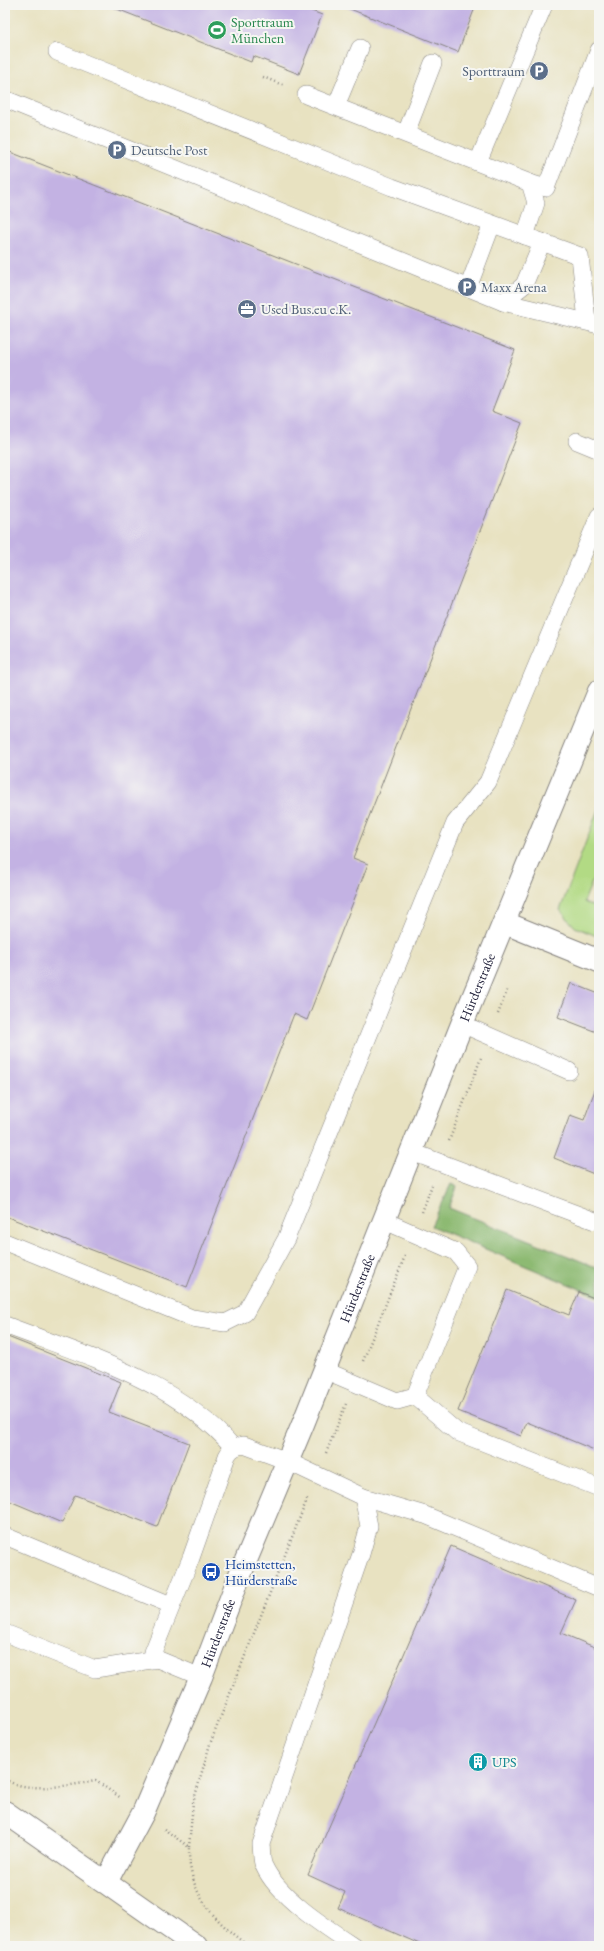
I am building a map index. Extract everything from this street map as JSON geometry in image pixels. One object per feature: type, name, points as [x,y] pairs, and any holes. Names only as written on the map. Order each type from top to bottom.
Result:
[{"type":"street","name":"Hürderstraße","points":[[106,1882],[143,1813],[201,1677],[239,1576],[324,1370],[462,1024],[505,923],[599,691]]},
{"type":"street","points":[[505,923],[599,961]]},
{"type":"street","points":[[5,1812],[196,1946]]},
{"type":"lane","points":[[478,162],[544,5]]},
{"type":"lane","points":[[336,106],[360,48]]},
{"type":"lane","points":[[306,95],[546,188],[599,50]]},
{"type":"lane","points":[[5,99],[502,302],[593,323],[580,256],[392,187],[57,52]]},
{"type":"lane","points":[[406,133],[434,63]]},
{"type":"lane","points":[[525,236],[536,202],[530,183]]},
{"type":"lane","points":[[468,288],[492,224]]},
{"type":"lane","points":[[502,302],[524,285],[542,242]]},
{"type":"lane","points":[[577,441],[599,450]]},
{"type":"lane","points":[[5,1242],[192,1318],[225,1323],[245,1313],[286,1239],[455,823],[488,782],[599,516]]},
{"type":"lane","points":[[462,1024],[569,1071]]},
{"type":"lane","points":[[412,1152],[595,1221]]},
{"type":"lane","points":[[384,1221],[456,1252],[467,1266],[415,1396]]},
{"type":"lane","points":[[5,1325],[138,1376],[180,1400],[217,1429],[234,1448]]},
{"type":"lane","points":[[324,1370],[397,1401],[415,1396]]},
{"type":"lane","points":[[415,1396],[457,1432],[599,1488]]},
{"type":"lane","points":[[157,1659],[153,1649],[191,1558],[227,1456],[234,1448],[244,1445],[287,1461],[363,1497],[425,1515],[599,1588]]},
{"type":"lane","points":[[354,1946],[327,1928],[276,1887],[263,1865],[261,1844],[361,1554],[369,1526],[363,1497]]},
{"type":"lane","points":[[5,1536],[171,1605]]},
{"type":"lane","points":[[5,1633],[95,1669],[157,1659],[201,1677]]},
{"type":"path","points":[[190,1847],[193,1803],[210,1744],[414,1234],[509,984]]},
{"type":"green space","points":[[599,807],[599,864],[584,902],[599,909],[599,937],[575,927],[560,910]]},
{"type":"green space","points":[[451,1184],[457,1187],[449,1208],[598,1268],[599,1266],[599,1297],[431,1226]]},
{"type":"building","name":"Sporttraum München","points":[[107,5],[296,5],[322,15],[299,74],[253,56],[251,62]]},
{"type":"building","points":[[340,5],[476,5],[458,52]]},
{"type":"building","points":[[5,150],[515,350],[492,411],[522,423],[353,858],[368,864],[307,1020],[294,1014],[187,1287],[5,1216]]},
{"type":"building","points":[[571,983],[599,994],[599,1033],[558,1017]]},
{"type":"building","points":[[599,1079],[599,1176],[554,1158],[570,1115],[584,1120]]},
{"type":"building","points":[[507,1290],[569,1315],[579,1292],[599,1300],[599,1452],[527,1422],[521,1436],[458,1411]]},
{"type":"building","points":[[5,1336],[121,1382],[109,1412],[189,1443],[157,1527],[75,1495],[62,1523],[5,1499]]},
{"type":"building","name":"UPS","points":[[451,1546],[576,1600],[561,1633],[599,1649],[599,1946],[424,1946],[338,1908],[345,1892],[308,1875]]},
{"type":"place","name":"Sporttraum München","points":[[217,30]]},
{"type":"place","name":"Sporttraum","points":[[539,71]]},
{"type":"place","name":"Deutsche Post","points":[[117,150]]},
{"type":"place","name":"Maxx Arena","points":[[467,287]]},
{"type":"place","name":"Used Bus.eu e.K.","points":[[247,309]]},
{"type":"place","name":"Heimstetten, Hürderstraße","points":[[211,1572]]},
{"type":"place","name":"UPS","points":[[478,1762]]}]
